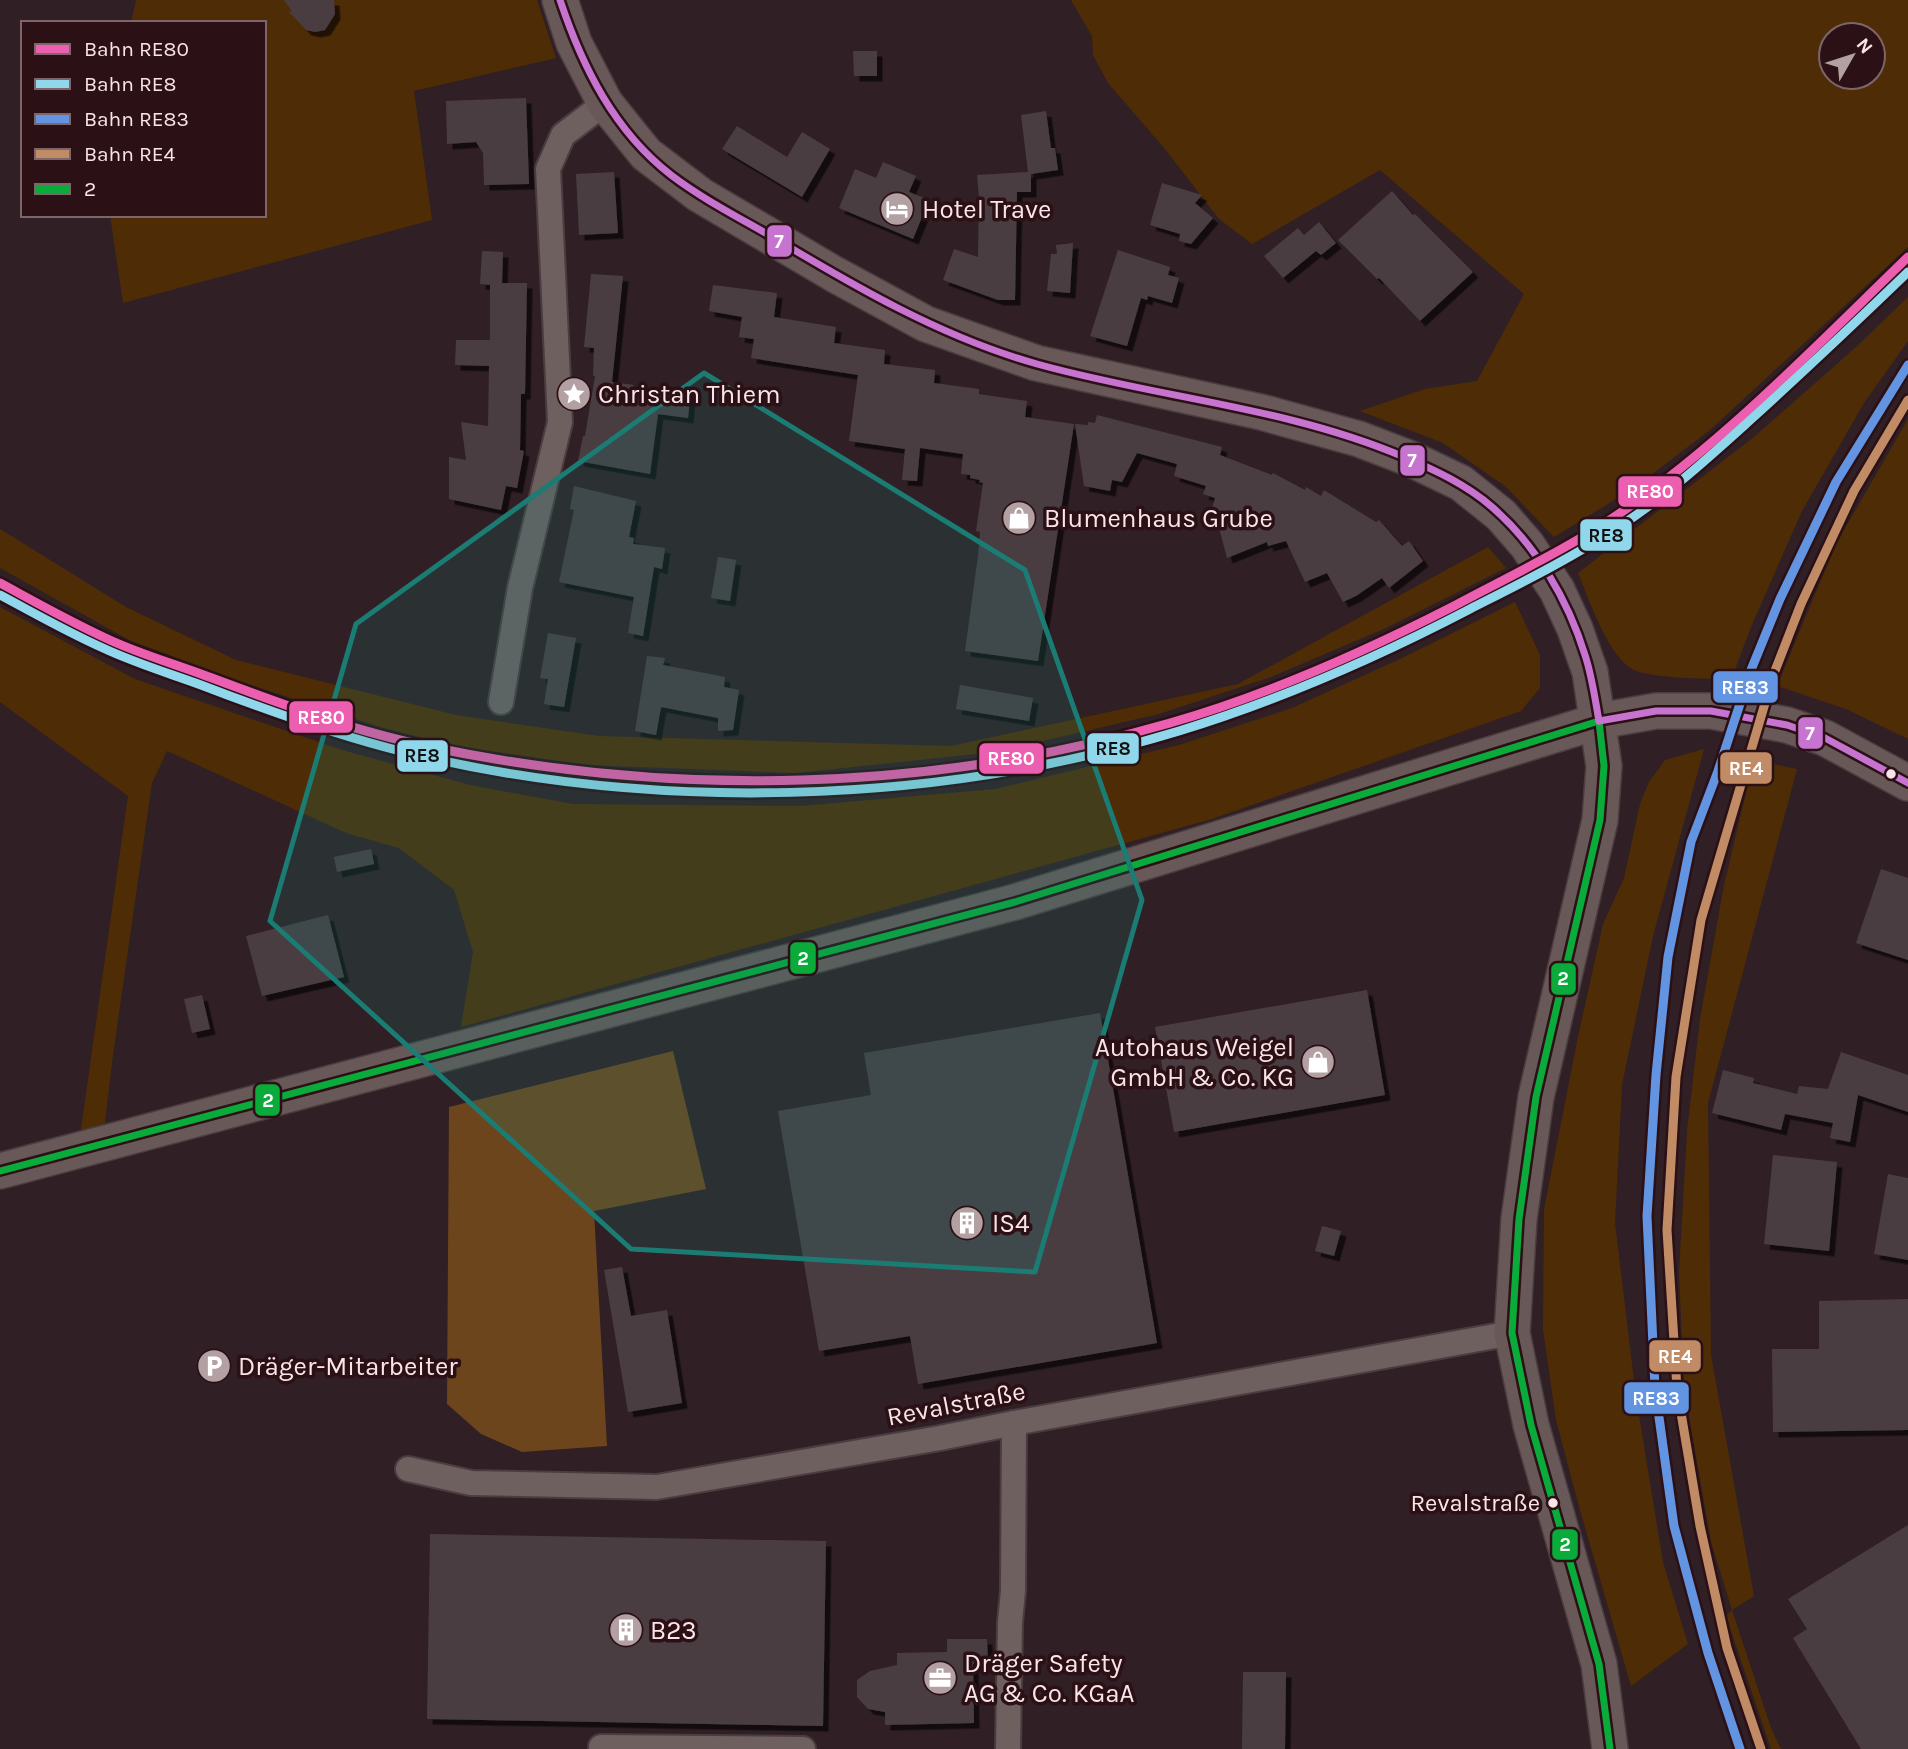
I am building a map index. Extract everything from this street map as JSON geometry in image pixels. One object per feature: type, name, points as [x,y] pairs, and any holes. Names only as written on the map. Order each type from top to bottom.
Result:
[{"type":"main road","points":[[560,0],[574,43],[605,103],[646,154],[700,195],[834,274],[926,324],[1036,363],[1261,412],[1359,439],[1410,459],[1461,483],[1501,515],[1527,545],[1557,590],[1575,629],[1590,672],[1604,766],[1600,820],[1536,1097],[1519,1219],[1513,1333],[1531,1425],[1599,1664],[1611,1749]]},
{"type":"main road","points":[[0,1171],[1015,902],[1598,721],[1656,711],[1711,711],[1787,725],[1825,738],[1908,783]]},
{"type":"street","points":[[501,702],[520,589],[560,422],[548,169],[563,135],[605,103]]},
{"type":"street","name":"Revalstraße","points":[[408,1469],[471,1483],[657,1487],[1513,1333]]},
{"type":"street","points":[[1008,1749],[1014,1423]]},
{"type":"street","points":[[601,1749],[803,1749]]},
{"type":"highlighted area","points":[[704,373],[1025,570],[1142,900],[1035,1272],[631,1249],[270,921],[356,624]]},
{"type":"shaded area","points":[[136,0],[537,0],[556,58],[414,91],[432,220],[123,303],[110,217],[266,217],[266,21],[131,21]]},
{"type":"shaded area","points":[[1071,0],[1908,0],[1908,247],[1710,430],[1634,488],[1554,537],[1505,486],[1443,443],[1360,411],[1425,389],[1477,381],[1524,294],[1380,170],[1252,244],[1219,219],[1165,149],[1108,83],[1093,55],[1092,36]]},
{"type":"shaded area","points":[[1908,297],[1908,341],[1864,403],[1802,511],[1731,680],[1681,678],[1634,670],[1616,653],[1608,640],[1578,573],[1754,437]]},
{"type":"shaded area","points":[[1908,419],[1908,739],[1846,709],[1777,686],[1836,544]]},
{"type":"shaded area","points":[[0,529],[126,607],[236,660],[456,715],[599,736],[951,746],[1238,684],[1488,547],[1506,568],[1386,628],[1271,677],[1159,714],[996,752],[796,773],[587,765],[454,746],[380,727],[248,684],[131,641],[0,568]]},
{"type":"shaded area","points":[[1515,602],[1540,655],[1540,688],[1521,711],[1212,819],[461,1027],[473,952],[454,890],[399,848],[346,833],[167,751],[152,783],[104,1130],[80,1136],[128,796],[0,702],[0,607],[135,679],[342,750],[470,785],[573,804],[801,806],[995,789],[1179,745],[1292,708],[1400,659]]},
{"type":"shaded area","points":[[1704,749],[1653,936],[1622,1085],[1615,1223],[1636,1397],[1663,1562],[1688,1644],[1631,1686],[1556,1420],[1543,1329],[1544,1209],[1603,924],[1624,878],[1640,804],[1649,782],[1665,760]]},
{"type":"shaded area","points":[[1754,760],[1797,769],[1708,1103],[1711,1355],[1754,1596],[1732,1610],[1711,1542],[1684,1388],[1679,1272],[1687,1131],[1700,1019],[1724,885]]},
{"type":"shaded area","points":[[673,1051],[706,1189],[594,1211],[607,1446],[522,1452],[481,1434],[447,1404],[449,1107]]},
{"type":"shaded area","points":[[1732,1610],[1771,1728],[1781,1749],[1771,1749],[1726,1616]]},
{"type":"building","points":[[284,0],[334,0],[335,14],[325,30],[306,30],[289,12],[292,11]]},
{"type":"building","points":[[853,51],[877,51],[877,76],[854,76]]},
{"type":"building","points":[[526,98],[529,184],[484,185],[483,153],[476,142],[447,144],[446,101]]},
{"type":"building","points":[[1046,111],[1051,148],[1055,148],[1058,170],[1031,174],[1031,192],[1017,192],[1015,300],[998,300],[943,280],[954,249],[978,257],[977,175],[1028,172],[1021,115]]},
{"type":"building","points":[[737,126],[787,157],[802,132],[830,149],[802,197],[722,149]]},
{"type":"building","points":[[883,162],[916,176],[909,192],[929,200],[913,239],[839,208],[855,169],[876,178]]},
{"type":"building","points":[[614,172],[618,233],[579,235],[576,174]]},
{"type":"building","points":[[1162,183],[1202,195],[1195,203],[1213,218],[1191,244],[1179,241],[1180,234],[1150,225]]},
{"type":"building","points":[[1392,191],[1413,215],[1415,214],[1473,272],[1420,321],[1338,240]]},
{"type":"building","points":[[1319,222],[1336,243],[1321,255],[1316,251],[1283,278],[1264,256],[1298,228],[1304,235]]},
{"type":"building","points":[[1073,243],[1070,293],[1047,291],[1051,254],[1057,254],[1056,245]]},
{"type":"building","points":[[1118,250],[1170,267],[1168,275],[1179,278],[1172,303],[1148,296],[1147,300],[1141,298],[1127,346],[1090,336]]},
{"type":"building","points":[[482,251],[503,252],[502,283],[527,283],[525,394],[521,394],[520,450],[524,451],[517,488],[506,486],[501,510],[449,499],[449,457],[466,460],[461,422],[488,426],[489,366],[455,365],[456,340],[490,340],[490,285],[480,284]]},
{"type":"building","points":[[591,274],[623,276],[612,382],[634,385],[633,391],[690,399],[688,418],[658,414],[650,474],[578,461],[595,376],[594,348],[584,347]]},
{"type":"building","points":[[713,285],[777,293],[774,317],[836,327],[834,343],[885,350],[884,364],[935,370],[934,383],[979,389],[979,394],[1027,401],[1025,417],[1074,424],[1038,661],[965,651],[978,556],[980,532],[976,531],[983,483],[970,478],[970,475],[961,474],[963,454],[920,448],[917,481],[902,480],[905,449],[849,441],[858,375],[751,358],[754,339],[739,337],[742,317],[709,311]]},
{"type":"building","points":[[1097,415],[1222,447],[1220,455],[1272,475],[1273,473],[1321,496],[1324,490],[1376,522],[1379,520],[1402,546],[1409,541],[1423,561],[1389,588],[1382,578],[1343,602],[1327,573],[1305,582],[1286,541],[1268,546],[1267,542],[1227,558],[1218,524],[1208,521],[1215,498],[1203,494],[1206,486],[1174,476],[1177,464],[1137,453],[1122,482],[1112,480],[1110,491],[1084,486],[1075,424],[1095,423]]},
{"type":"building","points":[[574,486],[636,501],[629,537],[634,538],[633,544],[665,548],[662,569],[654,567],[643,636],[628,633],[634,597],[559,582],[574,510],[570,509]]},
{"type":"building","points":[[718,557],[736,560],[730,601],[711,598]]},
{"type":"building","points":[[548,633],[576,638],[564,707],[544,704],[548,679],[540,678]]},
{"type":"building","points":[[647,656],[665,658],[663,665],[725,677],[724,687],[739,690],[733,730],[718,731],[718,718],[661,707],[656,735],[635,731]]},
{"type":"building","points":[[960,685],[1033,698],[1029,721],[956,709]]},
{"type":"building","points":[[371,849],[374,864],[337,872],[334,857]]},
{"type":"building","points":[[1881,869],[1908,878],[1908,960],[1856,943]]},
{"type":"building","points":[[328,915],[344,977],[262,996],[246,936]]},
{"type":"building","points":[[1367,990],[1385,1095],[1174,1132],[1155,1027]]},
{"type":"building","points":[[202,995],[210,1029],[192,1033],[184,999]]},
{"type":"building","name":"IS4","points":[[1100,1013],[1157,1343],[918,1384],[910,1336],[819,1351],[778,1111],[871,1095],[864,1053]]},
{"type":"building","points":[[1841,1052],[1908,1075],[1908,1112],[1858,1095],[1850,1142],[1830,1138],[1833,1123],[1785,1114],[1781,1130],[1712,1113],[1723,1070],[1754,1078],[1753,1083],[1797,1094],[1799,1086],[1828,1089]]},
{"type":"building","points":[[1773,1155],[1837,1162],[1829,1251],[1764,1244]]},
{"type":"building","points":[[1888,1174],[1908,1178],[1908,1260],[1874,1254]]},
{"type":"building","points":[[1322,1226],[1341,1231],[1334,1256],[1315,1251]]},
{"type":"building","points":[[622,1267],[631,1316],[667,1310],[682,1403],[628,1412],[604,1270]]},
{"type":"building","points":[[1908,1299],[1908,1430],[1773,1432],[1772,1349],[1819,1349],[1819,1301]]},
{"type":"building","points":[[1908,1525],[1908,1749],[1861,1749],[1793,1638],[1807,1629],[1788,1599]]},
{"type":"building","name":"B23","points":[[430,1534],[826,1541],[823,1726],[427,1719]]},
{"type":"building","points":[[947,1639],[987,1639],[988,1663],[973,1664],[974,1723],[885,1725],[885,1712],[868,1709],[857,1697],[857,1680],[870,1671],[897,1665],[897,1653],[947,1652]]},
{"type":"building","points":[[1243,1672],[1286,1672],[1285,1749],[1242,1749]]},
{"type":"rail line","name":"RE80","points":[[0,583],[84,628],[134,650],[314,715],[431,747],[523,763],[616,774],[709,780],[802,780],[895,774],[988,763],[1079,746],[1170,723],[1243,700],[1384,641],[1563,549],[1626,509],[1700,452],[1772,389],[1908,257]]},
{"type":"rail line","name":"RE8","points":[[0,595],[115,653],[275,712],[400,751],[495,771],[593,785],[691,792],[791,792],[890,787],[989,774],[1085,756],[1179,731],[1254,706],[1399,644],[1563,561],[1634,516],[1684,478],[1732,437],[1908,272]]},
{"type":"rail line","name":"RE83","points":[[1740,1749],[1708,1653],[1674,1526],[1655,1388],[1647,1216],[1656,1075],[1668,957],[1691,842],[1718,771],[1751,670],[1780,599],[1836,482],[1908,365]]},
{"type":"rail line","name":"RE4","points":[[1761,1749],[1727,1648],[1700,1526],[1677,1389],[1667,1230],[1676,1077],[1701,920],[1773,676],[1801,604],[1854,491],[1908,400]]},
{"type":"transit line","name":"7","points":[[560,0],[579,49],[602,96],[651,158],[706,199],[866,291],[932,325],[1001,353],[1083,376],[1314,426],[1404,457],[1472,492],[1492,507],[1523,538],[1560,594],[1585,655],[1599,721]]},
{"type":"transit line","name":"7","points":[[1599,721],[1656,711],[1711,711],[1787,725],[1825,738],[1908,783]]},
{"type":"transit line","name":"2","points":[[1599,721],[1604,766],[1600,820],[1536,1097],[1519,1219],[1512,1333],[1531,1425],[1599,1664],[1610,1749]]},
{"type":"transit line","name":"2","points":[[0,1171],[1015,902],[1599,721]]},
{"type":"place","name":"Hotel Trave","points":[[897,209]]},
{"type":"place","name":"Christan Thiem","points":[[574,394]]},
{"type":"place","name":"Blumenhaus Grube","points":[[1019,518]]},
{"type":"place","name":"Autohaus Weigel GmbH & Co. KG","points":[[1318,1062]]},
{"type":"place","name":"IS4","points":[[967,1223]]},
{"type":"place","name":"Dräger-Mitarbeiter","points":[[214,1366]]},
{"type":"place","name":"Revalstraße","points":[[1553,1503]]},
{"type":"place","name":"B23","points":[[626,1630]]},
{"type":"place","name":"Dräger Safety AG & Co. KGaA","points":[[940,1678]]}]
